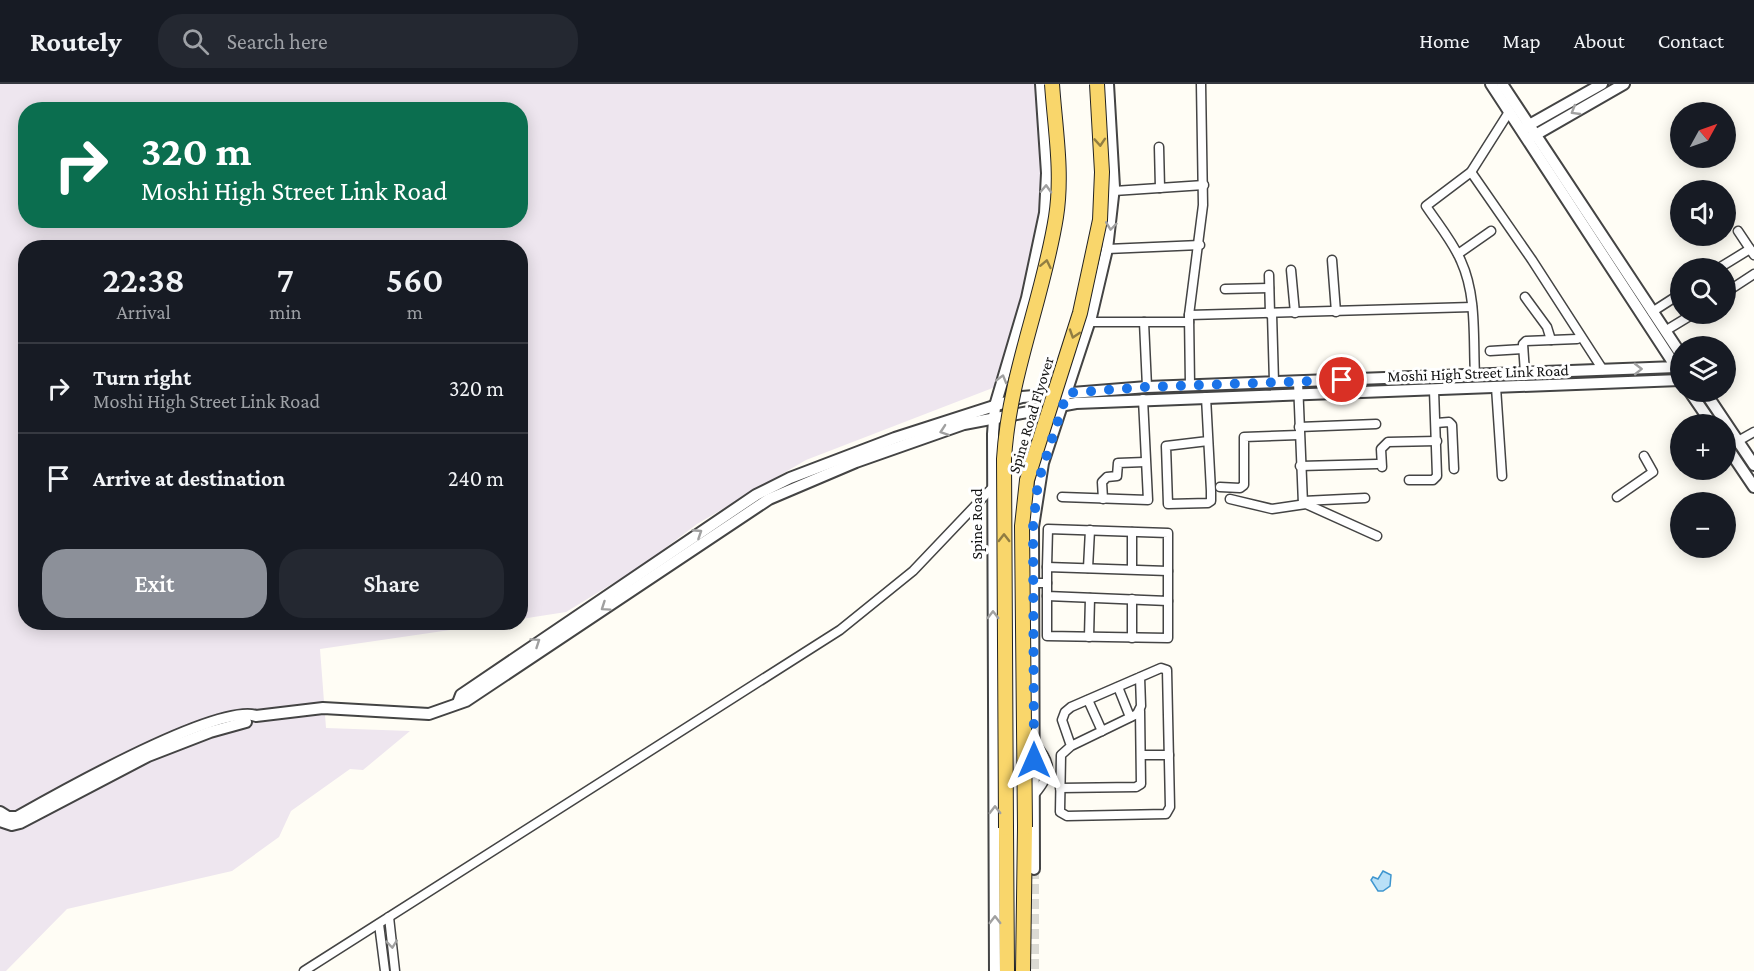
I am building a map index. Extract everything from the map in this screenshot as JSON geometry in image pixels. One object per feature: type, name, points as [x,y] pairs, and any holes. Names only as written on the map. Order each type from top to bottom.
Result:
[{"type":"main road","name":"Spine Road Flyover","points":[[1001,868],[1006,828],[1004,459],[1007,414],[1038,301],[1056,214],[1058,173],[1053,84]]},
{"type":"main road","name":"Spine Road Flyover","points":[[1028,868],[1025,827],[1022,526],[1027,480],[1080,314],[1100,220],[1102,172],[1097,84]]},
{"type":"main road","name":"Spine Road","points":[[1001,868],[1007,971]]},
{"type":"main road","points":[[1023,971],[1028,868]]},
{"type":"street","name":"Spine Road","points":[[995,971],[1001,868],[992,489],[994,417],[995,405],[1029,291],[1045,213],[1047,173],[1041,84]]},
{"type":"street","points":[[1028,868],[1034,795],[1033,527],[1038,482],[1089,322],[1107,249],[1114,191],[1108,84]]},
{"type":"street","points":[[1190,385],[1189,318],[1200,245],[1204,185],[1201,84]]},
{"type":"street","points":[[1491,84],[1509,111],[1525,127]]},
{"type":"street","points":[[1502,84],[1525,127],[1670,338]]},
{"type":"street","points":[[1525,127],[1602,84]]},
{"type":"street","points":[[1532,137],[1623,84]]},
{"type":"street","points":[[1475,375],[1472,307],[1468,279],[1458,254],[1426,206],[1471,172],[1509,111]]},
{"type":"street","points":[[1532,137],[1670,352]]},
{"type":"street","points":[[1159,147],[1160,188]]},
{"type":"street","points":[[1471,172],[1532,260],[1603,370]]},
{"type":"street","points":[[1114,191],[1204,185]]},
{"type":"street","points":[[1458,254],[1491,231]]},
{"type":"street","points":[[1736,260],[1752,252],[1738,231]]},
{"type":"street","points":[[1107,249],[1200,245]]},
{"type":"street","points":[[1332,260],[1336,312]]},
{"type":"street","points":[[1291,270],[1295,313]]},
{"type":"street","points":[[1736,286],[1754,274]]},
{"type":"street","points":[[1269,275],[1274,382]]},
{"type":"street","points":[[1225,289],[1269,288]]},
{"type":"street","points":[[1525,297],[1547,327],[1551,340]]},
{"type":"street","points":[[1652,312],[1670,300]]},
{"type":"street","points":[[1089,322],[1144,322],[1271,314],[1472,307]]},
{"type":"street","points":[[1144,322],[1146,387]]},
{"type":"street","points":[[1665,331],[1677,324]]},
{"type":"street","points":[[1525,373],[1523,349],[1526,341],[1577,339]]},
{"type":"street","points":[[1490,351],[1523,349]]},
{"type":"street","name":"Moshi High Street Link Road","points":[[628,585],[740,505],[782,482],[926,426],[1022,396],[1146,387],[1489,375],[1670,365]]},
{"type":"street","points":[[1489,375],[1493,388],[1502,477]]},
{"type":"street","name":"Moshi High Street Link Road","points":[[628,585],[769,499],[950,428],[994,417],[1062,405],[1143,399],[1670,380]]},
{"type":"street","points":[[1298,382],[1302,503]]},
{"type":"street","points":[[1408,480],[1436,479],[1437,441],[1434,390]]},
{"type":"street","points":[[1206,397],[1211,501],[1168,504],[1166,446],[1208,441]]},
{"type":"street","points":[[1062,497],[1148,500],[1143,399]]},
{"type":"street","points":[[1712,402],[1754,465]]},
{"type":"street","points":[[1436,423],[1449,422],[1452,425],[1454,469]]},
{"type":"street","points":[[1220,487],[1240,488],[1244,485],[1244,437],[1376,424]]},
{"type":"street","points":[[1738,441],[1754,432]]},
{"type":"street","points":[[1300,466],[1379,465],[1381,449],[1388,442],[1437,441]]},
{"type":"street","points":[[1617,497],[1653,472],[1644,456]]},
{"type":"street","points":[[1736,460],[1754,487]]},
{"type":"street","points":[[1103,499],[1104,478],[1117,476],[1118,463],[1145,462]]},
{"type":"street","points":[[304,971],[840,630],[913,570],[992,489]]},
{"type":"street","points":[[1230,499],[1272,510],[1302,503],[1365,498]]},
{"type":"street","points":[[1302,503],[1377,536]]},
{"type":"street","points":[[1048,529],[1132,532],[1168,533],[1168,638],[1047,636],[1048,529]]},
{"type":"street","points":[[1088,568],[1090,530]]},
{"type":"street","points":[[1132,532],[1132,569]]},
{"type":"street","points":[[1047,567],[1168,571]]},
{"type":"street","points":[[1033,582],[1047,583]]},
{"type":"street","points":[[0,812],[8,817],[17,817],[146,748],[215,723],[250,714],[256,716],[323,708],[429,714],[439,712],[458,703],[460,695],[628,585]]},
{"type":"street","points":[[1047,596],[1168,601]]},
{"type":"street","points":[[1089,637],[1090,598]]},
{"type":"street","points":[[1132,599],[1132,638]]},
{"type":"street","points":[[1071,746],[1062,720],[1063,715],[1071,707],[1161,668],[1167,670],[1170,807],[1166,814],[1063,815],[1060,812],[1061,755],[1071,746],[1140,711]]},
{"type":"street","points":[[1060,788],[1136,787],[1143,780],[1140,677]]},
{"type":"street","points":[[1118,687],[1130,717]]},
{"type":"street","points":[[1088,700],[1101,731]]},
{"type":"street","points":[[0,821],[12,825],[20,823],[148,756],[210,732],[252,721],[256,716]]},
{"type":"street","points":[[1034,742],[1044,753],[1048,768],[1046,781],[1034,795]]},
{"type":"street","points":[[1142,754],[1169,755]]},
{"type":"street","points":[[1048,768],[1060,768]]},
{"type":"street","points":[[389,917],[395,971]]},
{"type":"street","points":[[379,924],[385,971]]},
{"type":"shaded area","points":[[0,84],[1037,84],[1048,183],[1003,384],[806,460],[697,524],[643,565],[566,612],[528,618],[528,240],[18,240],[18,630],[450,630],[320,649],[326,728],[410,731],[363,770],[350,769],[291,811],[279,837],[232,871],[67,909],[6,971],[0,971]]},
{"type":"water","points":[[1383,871],[1391,875],[1390,886],[1383,891],[1378,891],[1371,880],[1373,877],[1378,879]]},
{"type":"tunnel","points":[[1034,869],[1034,971]]},
{"type":"route","points":[[1034,760],[1033,527],[1038,482],[1067,393],[1146,387],[1342,380]]}]
